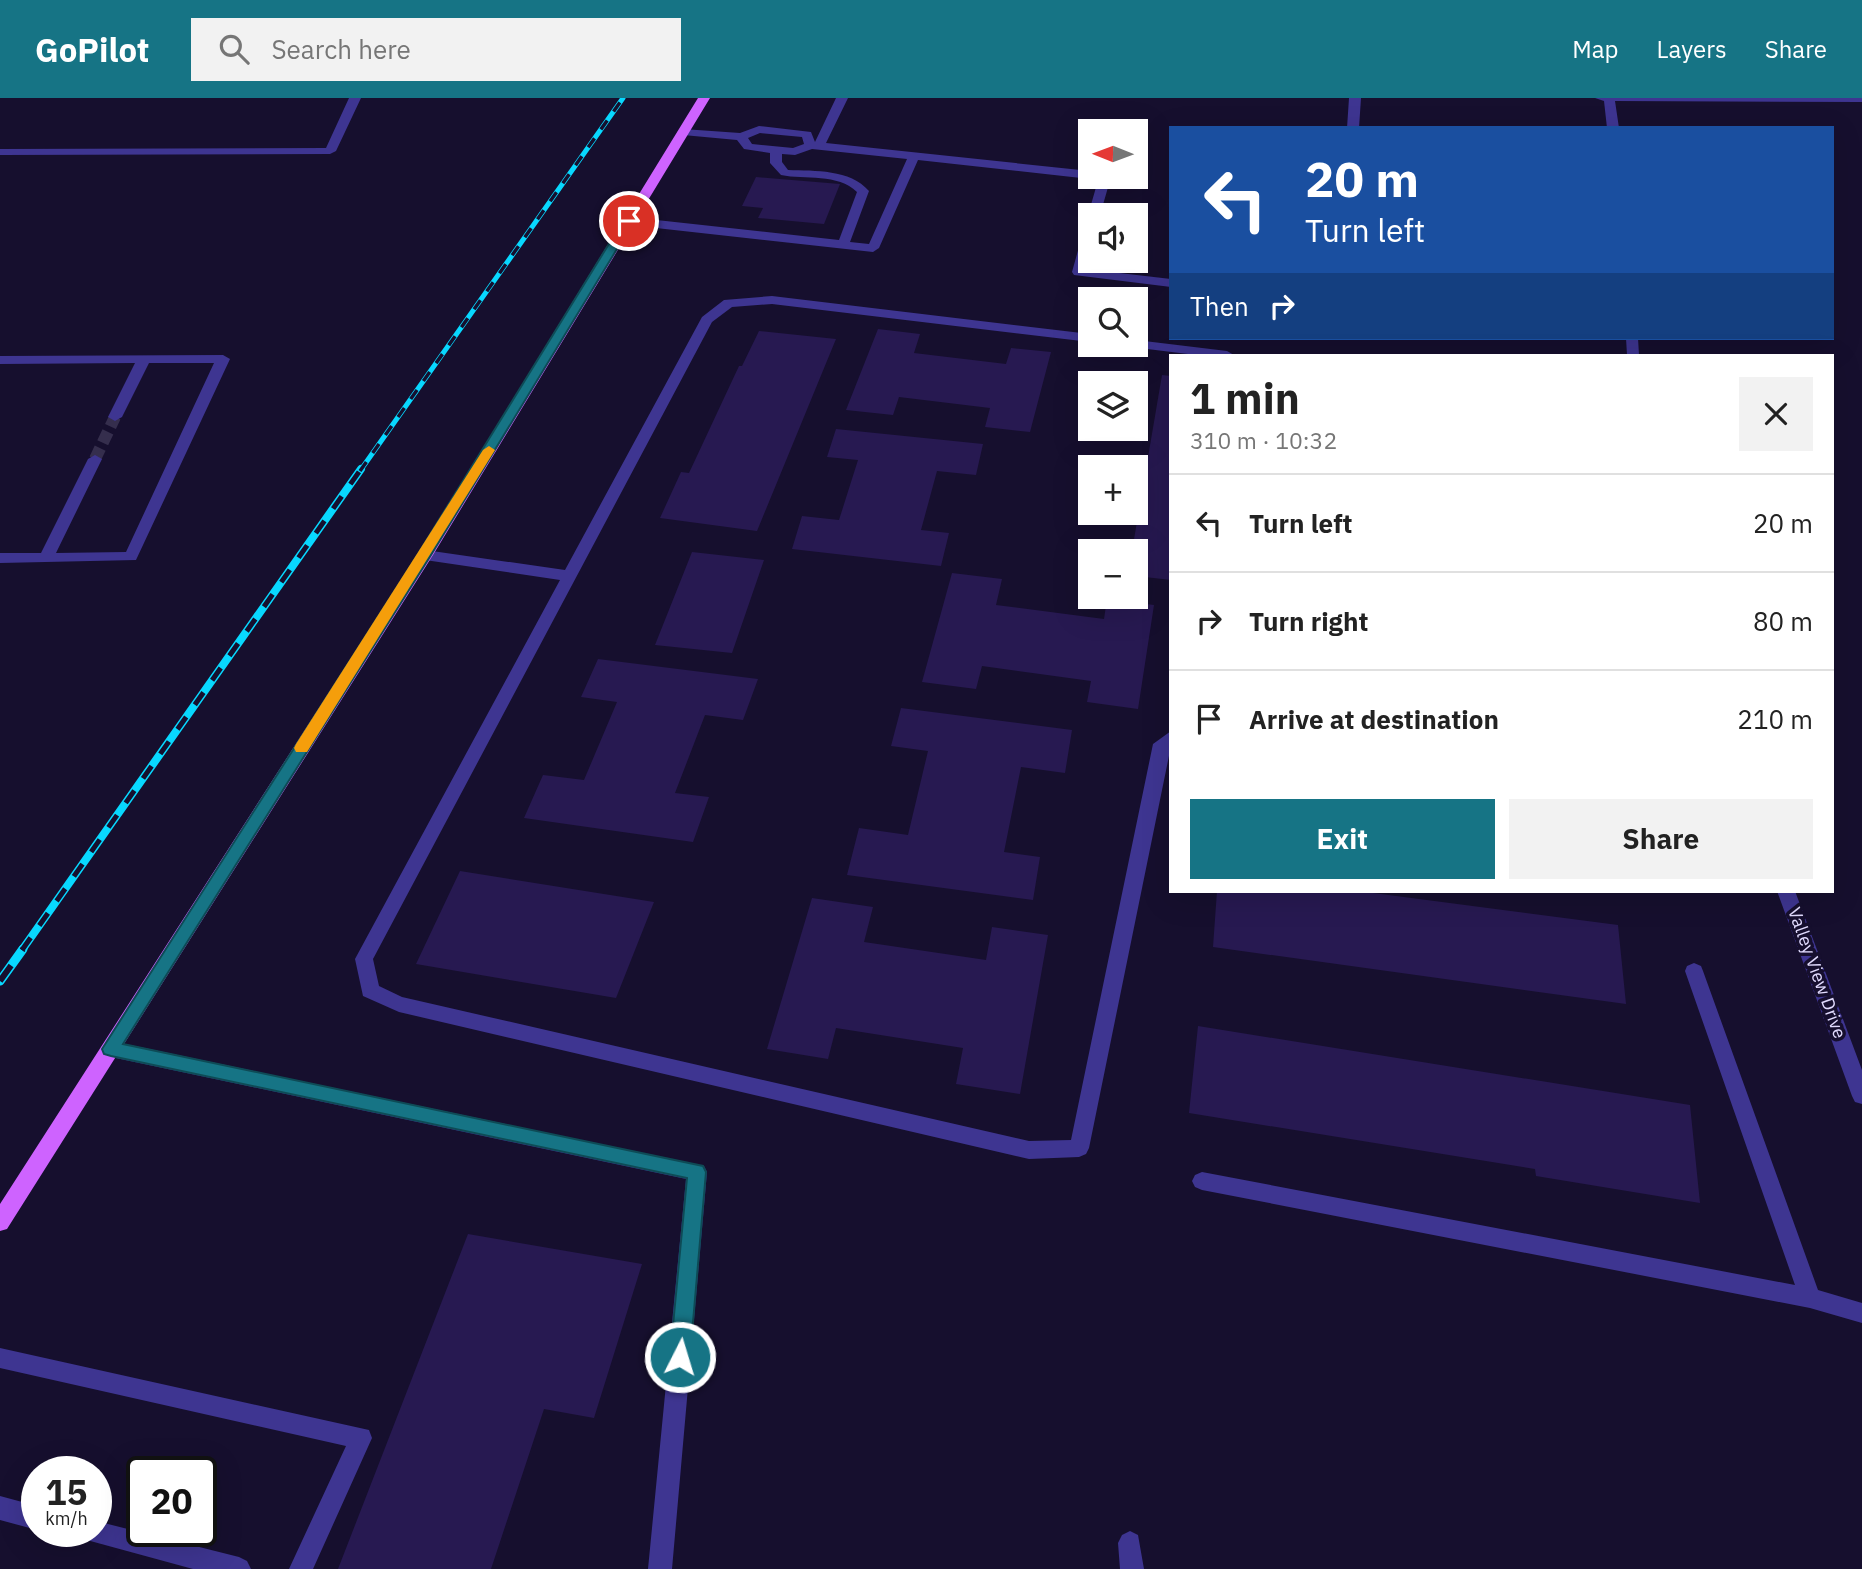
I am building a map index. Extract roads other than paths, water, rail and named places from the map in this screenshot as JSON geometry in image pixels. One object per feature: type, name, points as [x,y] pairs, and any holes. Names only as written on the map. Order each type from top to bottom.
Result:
[{"type":"main road","points":[[0,1222],[425,555],[704,98]]},
{"type":"street","points":[[0,152],[330,151],[355,98]]},
{"type":"street","points":[[815,146],[842,98]]},
{"type":"street","points":[[1353,126],[1355,98]]},
{"type":"street","points":[[1601,98],[1862,99]]},
{"type":"street","points":[[1609,98],[1613,126]]},
{"type":"street","points":[[683,132],[741,136],[759,129],[807,134],[815,146]]},
{"type":"street","points":[[741,136],[748,147],[795,152],[815,146],[1078,174]]},
{"type":"street","points":[[776,150],[776,163],[785,173],[848,179],[860,186],[863,191],[843,245]]},
{"type":"street","points":[[629,221],[873,248],[914,156]]},
{"type":"street","points":[[1086,273],[1169,283]]},
{"type":"street","points":[[1078,337],[772,300],[729,303],[707,320],[364,959],[370,991],[399,1004],[1029,1150],[1079,1148],[1161,744],[1169,738]]},
{"type":"street","points":[[1148,345],[1219,354]]},
{"type":"street","points":[[115,417],[144,359]]},
{"type":"street","points":[[0,360],[223,359],[131,557],[0,558]]},
{"type":"street","points":[[46,557],[94,459]]},
{"type":"street","points":[[425,555],[570,576]]},
{"type":"street","name":"Valley View Drive","points":[[1787,893],[1862,1096]]},
{"type":"street","points":[[1693,971],[1810,1298]]},
{"type":"street","points":[[111,1049],[696,1172],[660,1569]]},
{"type":"street","points":[[1202,1181],[1810,1298],[1862,1313]]},
{"type":"street","points":[[0,1357],[360,1438],[301,1569]]},
{"type":"street","points":[[0,1508],[21,1514]]},
{"type":"street","points":[[112,1536],[239,1569]]},
{"type":"street","points":[[1130,1542],[1132,1569]]},
{"type":"tunnel","points":[[95,459],[115,417]]},
{"type":"railway","points":[[360,471],[623,98]]},
{"type":"railway","points":[[22,950],[361,469]]},
{"type":"railway","points":[[0,981],[23,949]]}]
